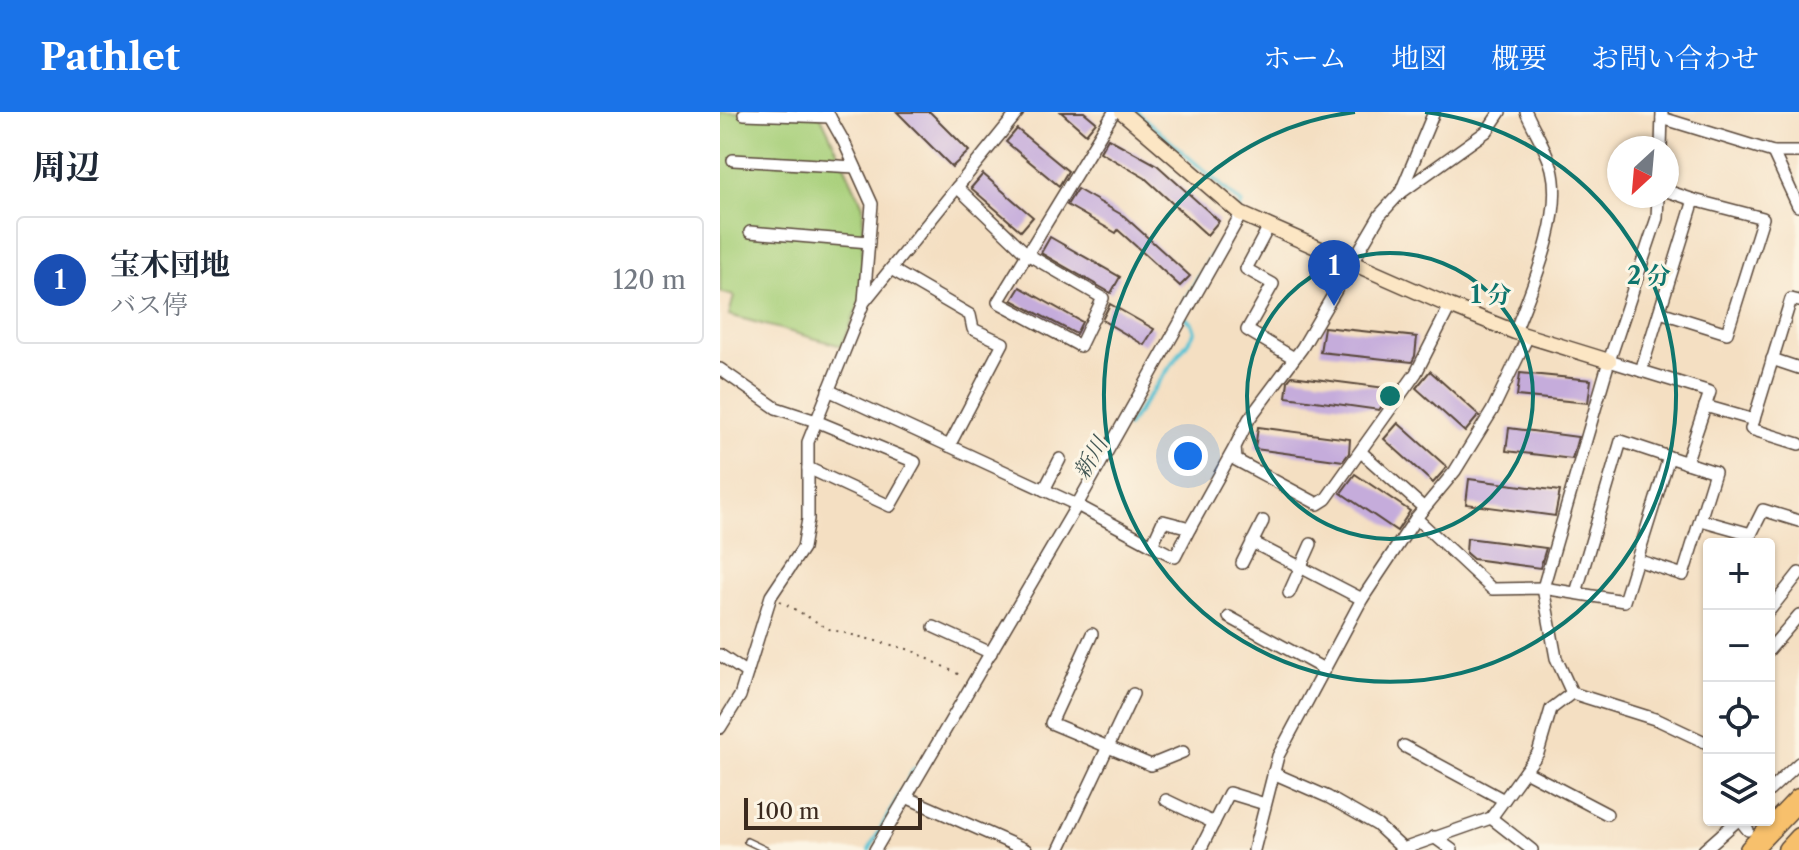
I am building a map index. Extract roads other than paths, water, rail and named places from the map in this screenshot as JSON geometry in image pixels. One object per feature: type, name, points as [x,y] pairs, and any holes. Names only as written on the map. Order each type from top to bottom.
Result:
[{"type":"highway","points":[[1744,830],[1799,799]]},
{"type":"highway","points":[[1788,850],[1799,838]]},
{"type":"street","points":[[720,728],[740,696],[771,596],[803,548],[808,519],[808,442],[864,302],[1018,112]]},
{"type":"street","points":[[957,187],[1027,254],[1103,298],[1080,346],[998,302],[1027,254],[1114,112]]},
{"type":"street","points":[[1122,112],[1241,214],[1450,306],[1522,334],[1710,392],[1686,463]]},
{"type":"street","points":[[1399,194],[1434,112]]},
{"type":"street","points":[[828,390],[1077,505],[1175,557],[1249,419],[1302,348],[1380,215],[1399,194],[1487,131],[1500,112]]},
{"type":"street","points":[[1254,850],[1278,756],[1362,599],[1420,513],[1455,471],[1492,411],[1522,334],[1553,212],[1555,183],[1551,165],[1526,112]]},
{"type":"street","points":[[744,114],[828,114],[872,204],[864,302]]},
{"type":"street","points":[[1661,136],[1662,115],[1773,152],[1799,152]]},
{"type":"street","points":[[1773,152],[1798,206]]},
{"type":"street","points":[[733,160],[855,167]]},
{"type":"street","points":[[1660,312],[1727,333],[1763,218],[1679,195]]},
{"type":"street","points":[[1641,371],[1694,200]]},
{"type":"street","points":[[1657,208],[1657,218],[1609,361],[1543,588],[1556,658],[1572,693],[1658,720],[1703,741]]},
{"type":"street","points":[[875,850],[1077,505],[1241,214]]},
{"type":"street","points":[[1269,226],[1246,269],[1273,284],[1247,330],[1294,358]]},
{"type":"street","points":[[750,232],[869,242]]},
{"type":"street","points":[[891,269],[970,315],[973,329],[1003,343],[949,446]]},
{"type":"street","points":[[1799,301],[1791,299],[1751,429],[1799,444]]},
{"type":"street","points":[[1235,447],[1236,460],[1318,504],[1326,499],[1416,373],[1450,306]]},
{"type":"street","points":[[1772,359],[1799,368]]},
{"type":"street","points":[[720,369],[776,408],[915,462],[890,506],[808,468]]},
{"type":"street","points":[[1705,406],[1754,420]]},
{"type":"street","points":[[1576,593],[1621,441],[1715,472],[1683,575],[1637,560]]},
{"type":"street","points":[[1361,452],[1492,589],[1543,588],[1624,601],[1669,457]]},
{"type":"street","points":[[1044,490],[1060,459]]},
{"type":"street","points":[[1749,538],[1763,510],[1799,521]]},
{"type":"street","points":[[1701,520],[1746,538]]},
{"type":"street","points":[[1152,545],[1163,521],[1190,528]]},
{"type":"street","points":[[1242,563],[1263,521]]},
{"type":"street","points":[[1252,542],[1362,599]]},
{"type":"street","points":[[1289,593],[1311,544]]},
{"type":"street","points":[[1770,610],[1799,573]]},
{"type":"street","points":[[1775,643],[1799,615]]},
{"type":"street","points":[[1229,617],[1324,669]]},
{"type":"street","points":[[934,627],[991,653]]},
{"type":"street","points":[[1092,634],[1051,723],[1151,765],[1183,752]]},
{"type":"street","points":[[720,655],[747,673]]},
{"type":"street","points":[[1273,773],[1328,797],[1377,825],[1401,849],[1491,818],[1538,753],[1551,709],[1572,693]]},
{"type":"street","points":[[1059,850],[1133,694]]},
{"type":"street","points":[[1404,746],[1504,800]]},
{"type":"street","points":[[1775,785],[1799,763]]},
{"type":"street","points":[[1525,771],[1607,814]]},
{"type":"street","points":[[1200,850],[1229,793],[1265,804]]},
{"type":"street","points":[[906,797],[1026,850]]},
{"type":"street","points":[[1166,800],[1214,823]]},
{"type":"street","points":[[1491,818],[1532,850]]},
{"type":"street","points":[[1704,850],[1744,830]]},
{"type":"street","points":[[1434,837],[1452,850]]},
{"type":"lane","points":[[747,841],[766,850]]},
{"type":"waterway","name":"新川","points":[[1137,112],[1242,204],[1238,210]]},
{"type":"waterway","name":"新川","points":[[1127,427],[1195,332],[1192,323],[1178,312],[1216,248]]},
{"type":"waterway","name":"新川","points":[[869,850],[914,769],[918,767]]},
{"type":"place","name":"宝木団地","points":[[1334,306]]}]
